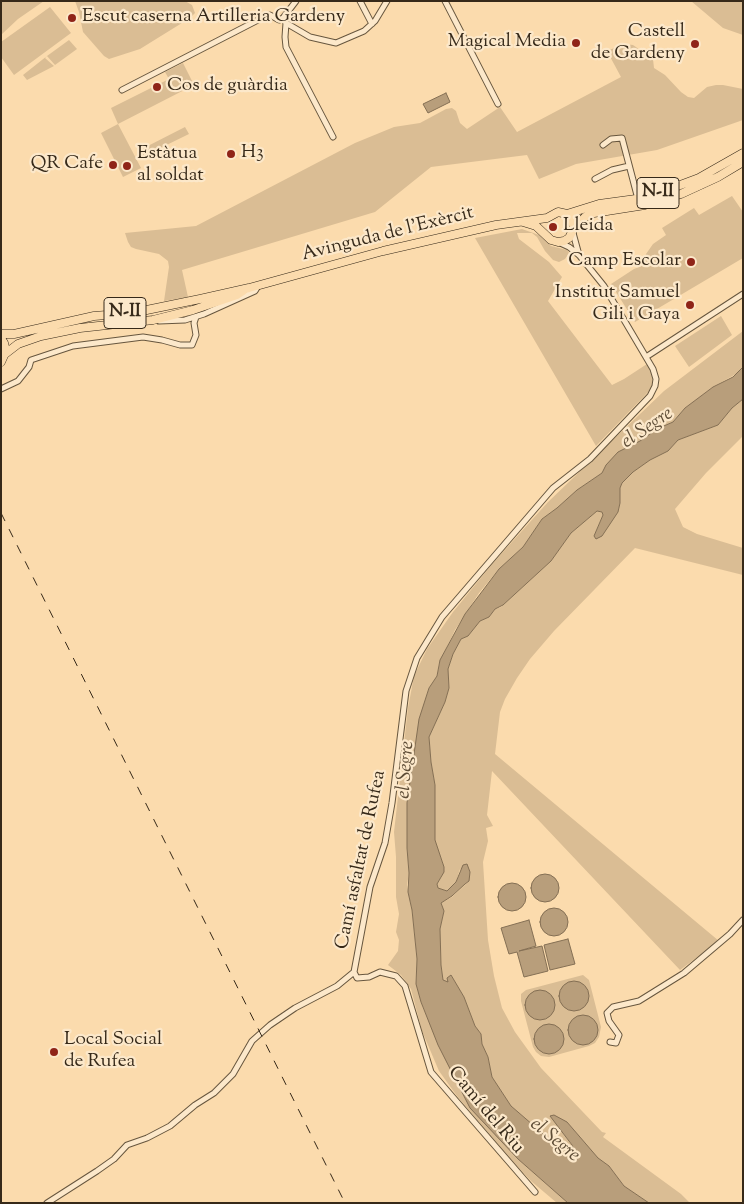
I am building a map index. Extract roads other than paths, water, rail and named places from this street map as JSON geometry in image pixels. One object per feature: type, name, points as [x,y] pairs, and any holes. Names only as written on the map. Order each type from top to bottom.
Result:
[{"type":"main road","name":"N-II","points":[[547,218],[554,213],[567,214],[599,204],[638,199],[666,190],[699,178],[743,153]]},
{"type":"main road","name":"N-II","points":[[558,242],[569,238],[585,217],[594,213],[644,205],[681,194],[718,177],[743,162]]},
{"type":"main road","points":[[567,214],[571,218],[573,231]]},
{"type":"main road","points":[[546,235],[544,226],[547,218]]},
{"type":"main road","name":"Avinguda de l'Exèrcit","points":[[1,336],[94,316],[152,310],[249,288],[389,249],[496,225],[547,218]]},
{"type":"main road","points":[[523,222],[536,226],[551,240],[558,242]]},
{"type":"main road","name":"Avinguda de l'Exèrcit","points":[[5,354],[18,344],[41,336],[80,328],[153,320],[193,310],[228,298],[249,288]]},
{"type":"main road","name":"N-II","points":[[1,336],[5,345],[5,354]]},
{"type":"main road","points":[[1,362],[5,354]]},
{"type":"street","points":[[296,1],[283,20],[286,47],[333,137]]},
{"type":"street","points":[[360,1],[372,24]]},
{"type":"street","points":[[122,90],[270,15],[283,20],[310,38],[336,43],[364,32],[372,24],[387,1]]},
{"type":"street","points":[[445,1],[498,104]]},
{"type":"street","points":[[602,145],[611,139],[622,138],[638,199]]},
{"type":"street","points":[[595,180],[612,170],[629,166]]},
{"type":"street","points":[[573,231],[579,255]]},
{"type":"street","points":[[558,242],[569,247],[579,255],[604,286],[646,357],[743,294]]},
{"type":"street","points":[[153,320],[167,322],[196,317],[255,291],[259,285]]},
{"type":"street","points":[[1,389],[18,381],[29,367],[31,360],[73,346],[143,337],[186,346],[192,344],[196,335],[196,317]]},
{"type":"street","points":[[185,320],[195,330]]},
{"type":"street","name":"Camí asfaltat de Rufea","points":[[46,1203],[114,1159],[127,1145],[147,1138],[170,1126],[195,1105],[214,1093],[233,1074],[252,1041],[295,1008],[337,986],[354,972],[370,887],[385,843],[394,793],[406,691],[417,658],[442,617],[554,488],[590,459],[650,396],[656,379],[646,357]]},
{"type":"street","points":[[610,1042],[616,1044],[620,1035],[609,1021],[607,1013],[613,1007],[639,1001],[684,973],[730,934],[743,920]]},
{"type":"street","name":"Camí del Riu","points":[[354,972],[357,978],[369,977],[380,972],[396,976],[405,986],[432,1072],[535,1192]]},
{"type":"railway","points":[[1,513],[345,1203]]},
{"type":"place","name":"Escut caserna Artilleria Gardeny","points":[[72,18]]},
{"type":"place","name":"Magical Media","points":[[576,43]]},
{"type":"place","name":"Castell de Gardeny","points":[[695,44]]},
{"type":"place","name":"Cos de guàrdia","points":[[157,87]]},
{"type":"place","name":"H3","points":[[231,154]]},
{"type":"place","name":"QR Cafe","points":[[113,165]]},
{"type":"place","name":"Estàtua al soldat","points":[[127,166]]},
{"type":"place","name":"Lleida","points":[[553,227]]},
{"type":"place","name":"Camp Escolar","points":[[691,262]]},
{"type":"place","name":"Institut Samuel Gili i Gaya","points":[[690,305]]},
{"type":"place","name":"Local Social de Rufea","points":[[54,1052]]},
{"type":"water label","name":"el Segre","points":[[648,429]]},
{"type":"water label","name":"el Segre","points":[[407,770]]},
{"type":"water label","name":"el Segre","points":[[554,1141]]}]
